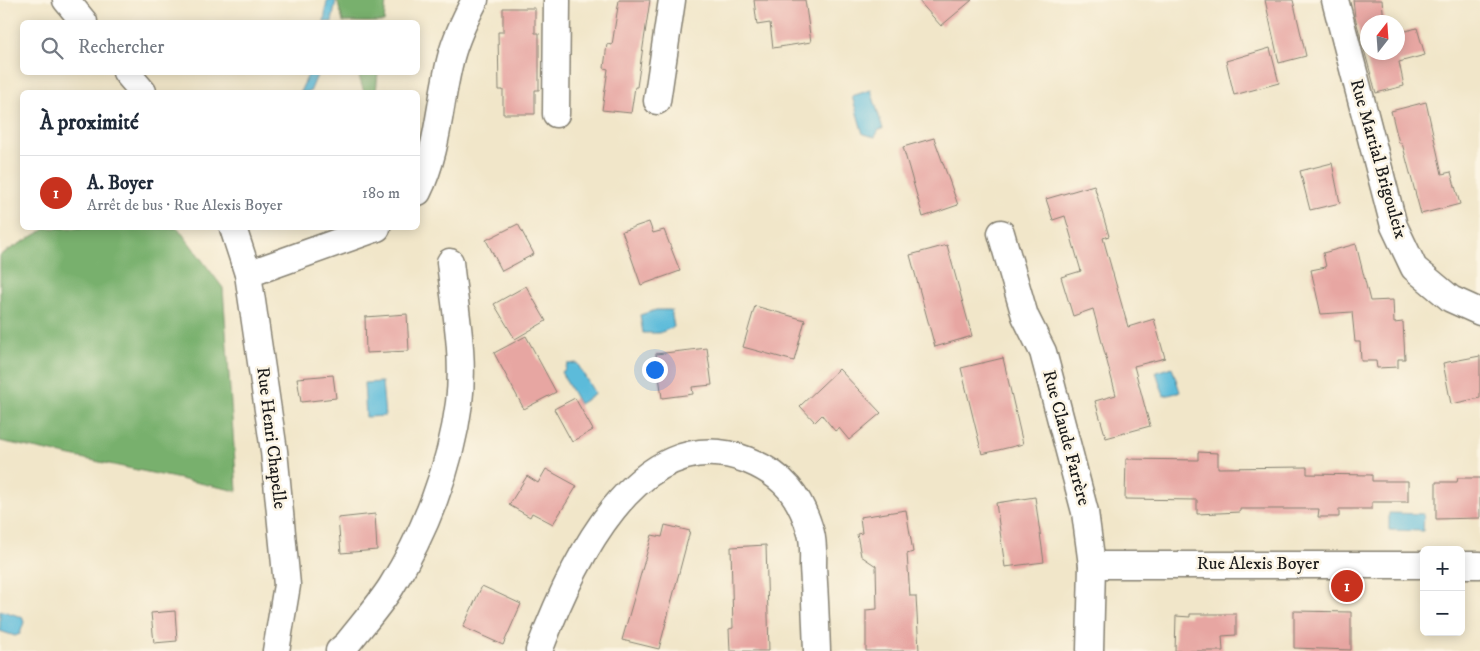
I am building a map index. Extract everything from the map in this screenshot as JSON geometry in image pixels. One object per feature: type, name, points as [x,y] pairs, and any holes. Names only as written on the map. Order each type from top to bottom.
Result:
[{"type":"street","points":[[420,188],[426,176],[451,57],[475,0]]},
{"type":"street","points":[[556,114],[557,0]]},
{"type":"street","points":[[656,101],[672,0]]},
{"type":"street","name":"Rue Martial Brigouleix","points":[[1335,0],[1394,226],[1414,268],[1451,299],[1480,312]]},
{"type":"street","points":[[129,75],[141,90]]},
{"type":"street","name":"Rue Henri Chapelle","points":[[234,230],[248,274],[274,451],[287,585],[276,651]]},
{"type":"street","points":[[248,274],[371,230]]},
{"type":"street","name":"Rue Claude Farrère","points":[[1001,233],[1025,316],[1043,352],[1085,512],[1092,565],[1090,651]]},
{"type":"street","points":[[339,651],[347,644],[390,588],[414,546],[436,494],[450,449],[460,402],[460,350],[450,262]]},
{"type":"street","points":[[539,651],[555,608],[593,537],[619,502],[649,472],[690,454],[731,454],[770,469],[796,496],[812,535],[817,651]]},
{"type":"street","name":"Rue Alexis Boyer","points":[[1092,565],[1420,565]]},
{"type":"street","points":[[1465,565],[1480,565]]},
{"type":"green space","points":[[337,0],[386,0],[384,20],[342,20]]},
{"type":"green space","points":[[359,75],[378,75],[376,90],[363,90]]},
{"type":"green space","points":[[44,230],[180,230],[223,288],[237,491],[0,441],[0,255]]},
{"type":"water","points":[[327,0],[336,0],[332,20],[324,20]]},
{"type":"water","points":[[308,75],[317,75],[311,90],[301,90]]},
{"type":"water","points":[[871,90],[883,129],[879,130],[875,137],[863,134],[852,96]]},
{"type":"water","points":[[656,310],[671,310],[674,327],[659,333],[643,333],[640,315]]},
{"type":"water","points":[[577,363],[595,394],[579,404],[561,372],[565,370],[567,364]]},
{"type":"water","points":[[1172,367],[1180,392],[1164,396],[1156,372]]},
{"type":"water","points":[[382,382],[385,416],[366,417],[364,383]]},
{"type":"water","points":[[1389,513],[1424,514],[1423,531],[1389,530]]},
{"type":"water","points":[[0,610],[22,617],[24,622],[20,634],[15,636],[0,631]]},
{"type":"building","points":[[619,0],[650,0],[637,87],[635,87],[631,113],[602,110],[608,69],[604,68],[607,44],[612,45]]},
{"type":"building","points":[[754,0],[805,0],[811,42],[773,48],[770,23],[757,25]]},
{"type":"building","points":[[918,0],[972,0],[941,26]]},
{"type":"building","points":[[1265,0],[1293,0],[1306,56],[1279,63]]},
{"type":"building","points":[[1353,0],[1382,0],[1383,15],[1360,15],[1360,35]]},
{"type":"building","points":[[503,8],[535,8],[535,33],[539,33],[539,90],[535,90],[535,114],[503,114],[503,90],[499,90],[498,32],[503,32]]},
{"type":"building","points":[[1417,28],[1425,55],[1399,62],[1404,86],[1376,93],[1367,60],[1405,60],[1405,31]]},
{"type":"building","points":[[1270,48],[1279,83],[1234,95],[1226,61]]},
{"type":"building","points":[[1426,102],[1442,174],[1451,172],[1460,204],[1421,214],[1402,143],[1399,143],[1391,111]]},
{"type":"building","points":[[934,138],[958,205],[923,217],[903,147]]},
{"type":"building","points":[[1332,163],[1340,203],[1310,210],[1300,171]]},
{"type":"building","points":[[1094,185],[1109,236],[1103,238],[1128,327],[1154,319],[1165,358],[1134,366],[1150,426],[1106,438],[1095,401],[1116,395],[1093,309],[1073,316],[1061,277],[1081,271],[1065,216],[1053,220],[1046,199]]},
{"type":"building","points":[[649,222],[653,233],[664,230],[680,271],[641,285],[622,231]]},
{"type":"building","points":[[518,224],[534,254],[502,271],[486,240]]},
{"type":"building","points":[[1356,244],[1370,301],[1393,300],[1394,323],[1403,322],[1405,359],[1398,359],[1398,367],[1377,368],[1376,361],[1361,361],[1360,342],[1355,342],[1352,312],[1321,314],[1311,270],[1326,267],[1323,253]]},
{"type":"building","points":[[947,245],[972,336],[935,347],[910,255]]},
{"type":"building","points":[[526,286],[546,321],[515,339],[494,304]]},
{"type":"building","points":[[755,306],[805,320],[794,361],[743,347]]},
{"type":"building","points":[[407,314],[409,351],[366,353],[365,317]]},
{"type":"building","points":[[526,336],[556,392],[524,409],[494,353]]},
{"type":"building","points":[[707,348],[712,385],[692,387],[693,394],[662,398],[656,354]]},
{"type":"building","points":[[1480,356],[1480,398],[1451,404],[1443,363]]},
{"type":"building","points":[[1003,358],[1023,444],[982,454],[961,368]]},
{"type":"building","points":[[839,369],[881,413],[849,440],[839,428],[835,431],[822,415],[815,422],[800,406]]},
{"type":"building","points":[[333,375],[336,398],[301,402],[297,378]]},
{"type":"building","points":[[575,398],[593,430],[572,442],[554,409]]},
{"type":"building","points":[[1198,452],[1218,453],[1218,468],[1307,467],[1307,474],[1372,475],[1372,481],[1408,481],[1408,502],[1372,502],[1372,509],[1339,509],[1339,517],[1318,517],[1319,509],[1240,509],[1240,512],[1197,514],[1197,500],[1125,499],[1126,459],[1198,460]]},
{"type":"building","points":[[546,469],[577,486],[553,524],[532,513],[530,517],[509,505],[527,476],[538,483]]},
{"type":"building","points":[[1458,478],[1480,478],[1480,518],[1436,519],[1436,482],[1457,482]]},
{"type":"building","points":[[1035,497],[1044,562],[1005,567],[996,503]]},
{"type":"building","points":[[906,510],[913,552],[907,554],[910,596],[916,596],[919,651],[866,651],[866,610],[877,609],[876,566],[861,556],[857,534],[862,533],[860,517]]},
{"type":"building","points":[[375,514],[377,550],[341,553],[338,518]]},
{"type":"building","points":[[665,525],[690,531],[659,649],[622,640],[652,535],[662,537]]},
{"type":"building","points":[[766,545],[769,651],[730,651],[729,629],[733,628],[731,547]]},
{"type":"building","points":[[482,586],[521,604],[503,645],[463,627]]},
{"type":"building","points":[[175,611],[177,641],[154,643],[151,613]]},
{"type":"building","points":[[1294,611],[1351,612],[1351,650],[1294,648]]},
{"type":"building","points":[[1190,614],[1236,614],[1236,635],[1222,636],[1223,651],[1175,651],[1176,616],[1190,617]]},
{"type":"place","name":"A. Boyer","points":[[1347,586]]}]
